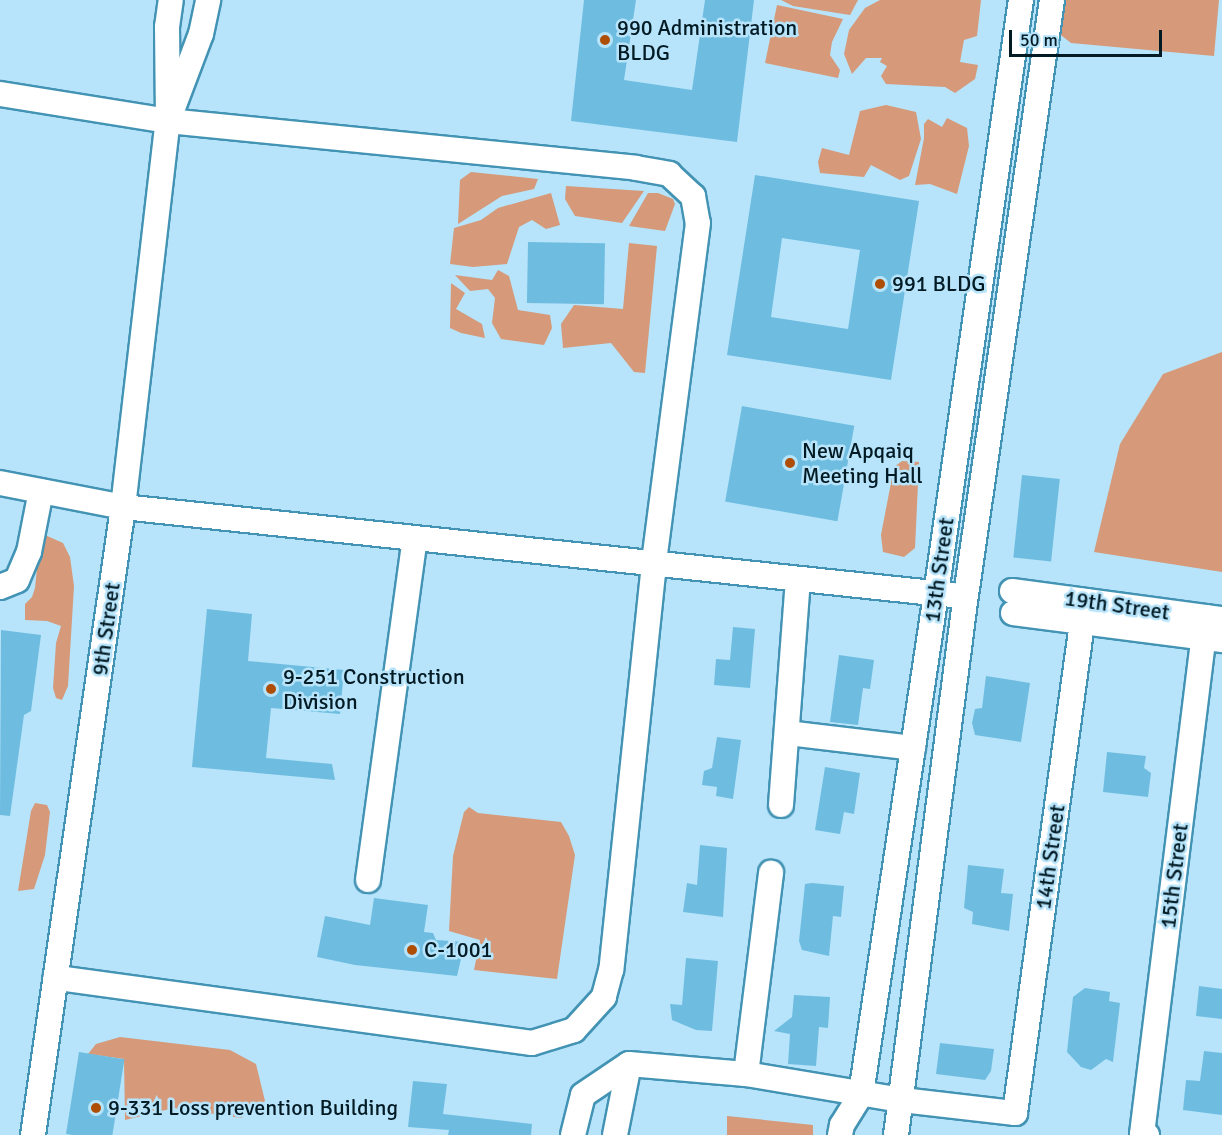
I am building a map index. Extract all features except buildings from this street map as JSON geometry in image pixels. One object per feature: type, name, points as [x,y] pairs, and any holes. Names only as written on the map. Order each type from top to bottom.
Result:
[{"type":"street","points":[[168,121],[167,27],[171,0]]},
{"type":"street","points":[[168,121],[201,34],[208,0]]},
{"type":"street","name":"13th Street","points":[[840,1135],[842,1125],[861,1094],[936,594],[1021,0]]},
{"type":"street","name":"13th Street","points":[[897,1135],[966,597],[1052,0]]},
{"type":"street","points":[[0,94],[168,121],[636,168],[669,174],[693,196],[698,223],[654,564],[611,970],[604,997],[574,1030],[532,1043],[55,978]]},
{"type":"street","name":"9th Street","points":[[33,1135],[123,507],[168,121]]},
{"type":"street","points":[[0,483],[123,507],[966,597]]},
{"type":"street","points":[[0,587],[17,580],[29,552],[41,491]]},
{"type":"street","points":[[368,880],[415,539]]},
{"type":"street","points":[[781,804],[798,580]]},
{"type":"street","name":"19th Street","points":[[1012,602],[1214,629]]},
{"type":"street","name":"14th Street","points":[[902,1100],[1015,1113],[1083,612]]},
{"type":"street","name":"15th Street","points":[[1145,1135],[1214,629]]},
{"type":"street","points":[[788,733],[913,748]]},
{"type":"street","points":[[746,1074],[771,873]]},
{"type":"street","points":[[573,1135],[583,1095],[629,1064],[746,1074],[902,1100]]},
{"type":"street","points":[[615,1135],[629,1064]]},
{"type":"shaded area","points":[[781,0],[858,0],[850,15],[793,6]]},
{"type":"shaded area","points":[[880,0],[981,0],[977,36],[964,40],[960,62],[978,65],[975,79],[955,93],[945,87],[886,84],[881,76],[887,66],[880,62],[882,58],[866,58],[852,74],[844,54],[849,30],[865,8]]},
{"type":"shaded area","points":[[1061,0],[1219,0],[1214,56],[1071,43],[1057,32]]},
{"type":"shaded area","points":[[777,5],[843,19],[832,42],[830,55],[840,70],[838,78],[765,63]]},
{"type":"shaded area","points":[[886,105],[916,112],[921,139],[909,176],[900,180],[871,165],[864,177],[820,173],[818,162],[822,148],[849,155],[860,111]]},
{"type":"shaded area","points":[[947,118],[967,128],[969,146],[957,194],[930,184],[915,185],[924,138],[924,124],[928,119],[942,127]]},
{"type":"shaded area","points":[[471,172],[538,179],[534,189],[502,196],[458,224],[460,180]]},
{"type":"shaded area","points":[[566,186],[644,191],[622,223],[575,216],[565,199]]},
{"type":"shaded area","points":[[551,193],[560,225],[546,229],[532,220],[519,227],[507,264],[473,267],[450,264],[454,228],[481,220],[498,208]]},
{"type":"shaded area","points":[[648,193],[658,193],[673,199],[675,204],[665,231],[629,226]]},
{"type":"shaded area","points":[[629,243],[657,246],[645,373],[634,372],[611,343],[563,348],[561,324],[574,305],[623,309]]},
{"type":"shaded area","points":[[498,270],[509,276],[518,310],[550,315],[552,328],[544,345],[501,339],[492,323],[495,298],[488,289],[470,291],[455,275],[492,280]]},
{"type":"shaded area","points":[[451,283],[465,293],[456,309],[482,324],[485,338],[450,328]]},
{"type":"shaded area","points":[[1222,352],[1222,572],[1094,552],[1120,444],[1163,374]]},
{"type":"shaded area","points":[[902,461],[919,462],[915,548],[904,557],[883,552],[881,535],[894,467]]},
{"type":"shaded area","points":[[45,535],[63,543],[70,557],[74,586],[68,686],[62,700],[56,698],[53,688],[56,643],[61,626],[47,621],[25,620],[25,604],[32,597],[35,588],[40,539]]},
{"type":"shaded area","points":[[35,803],[47,805],[50,812],[45,855],[34,889],[18,891],[31,811]]},
{"type":"shaded area","points":[[469,807],[478,813],[561,822],[569,836],[575,855],[557,979],[474,970],[480,940],[449,931],[453,856],[464,812]]},
{"type":"shaded area","points":[[120,1037],[230,1050],[256,1064],[265,1101],[241,1118],[174,1108],[125,1120],[124,1059],[88,1054],[96,1044]]},
{"type":"shaded area","points":[[727,1116],[813,1125],[813,1135],[727,1135]]},
{"type":"place","name":"990 Administration BLDG","points":[[605,40]]},
{"type":"place","name":"991 BLDG","points":[[880,284]]},
{"type":"place","name":"New Apqaiq Meeting Hall","points":[[790,463]]},
{"type":"place","name":"9-251 Construction Division","points":[[271,689]]},
{"type":"place","name":"C-1001","points":[[412,950]]},
{"type":"place","name":"9-331 Loss prevention Building","points":[[96,1108]]}]
